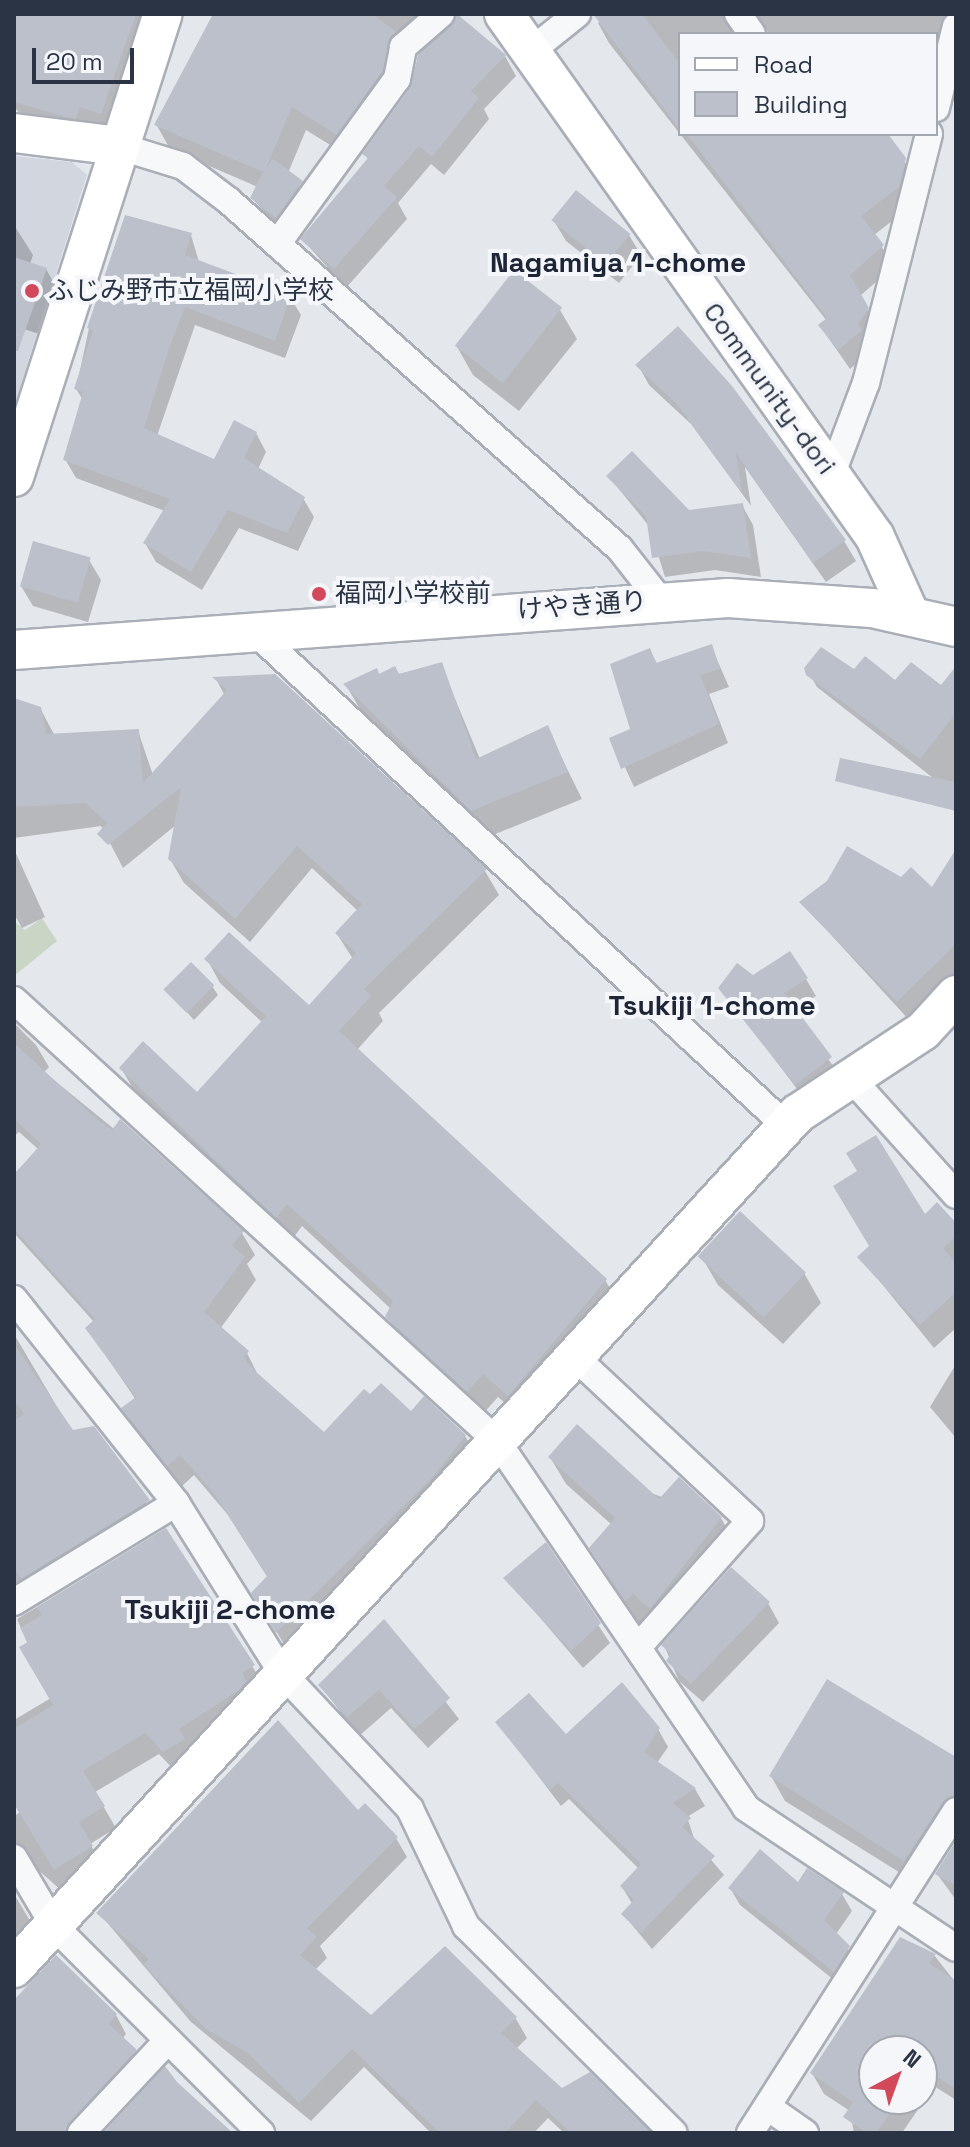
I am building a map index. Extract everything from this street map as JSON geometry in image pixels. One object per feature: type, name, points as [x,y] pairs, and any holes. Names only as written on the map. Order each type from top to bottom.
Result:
[{"type":"street","points":[[14,477],[163,14]]},
{"type":"street","points":[[277,244],[397,79],[403,47],[441,14]]},
{"type":"street","name":"Community-dori","points":[[504,14],[875,537],[910,615]]},
{"type":"street","points":[[531,51],[577,14]]},
{"type":"street","points":[[738,14],[751,32]]},
{"type":"street","points":[[938,96],[956,26]]},
{"type":"street","points":[[14,133],[118,146],[183,166],[277,244],[620,549],[660,600]]},
{"type":"street","points":[[831,476],[866,383],[928,136]]},
{"type":"street","name":"けやき通り","points":[[14,650],[660,600],[814,602],[910,615],[956,627]]},
{"type":"street","points":[[254,631],[786,1126]]},
{"type":"street","points":[[14,1968],[786,1126],[851,1078],[923,1031],[956,995]]},
{"type":"street","points":[[14,1000],[497,1441],[746,1808],[956,1948]]},
{"type":"street","points":[[851,1078],[956,1195]]},
{"type":"street","points":[[14,1299],[176,1503],[283,1674],[410,1809],[466,1926],[674,2133]]},
{"type":"street","points":[[575,1357],[750,1521],[638,1647]]},
{"type":"street","points":[[14,1602],[176,1503]]},
{"type":"street","points":[[750,2133],[897,1911],[956,1811]]},
{"type":"street","points":[[14,1858],[54,1926],[261,2133]]},
{"type":"street","points":[[81,2133],[168,2040]]},
{"type":"street","points":[[769,2108],[805,2133]]},
{"type":"shaded area","name":"ふじみ野市立福岡小学校","points":[[14,156],[72,162],[87,175],[14,406]]},
{"type":"green space","points":[[42,918],[57,941],[14,976],[14,921],[25,930]]},
{"type":"building","points":[[14,14],[136,14],[101,114],[80,107],[76,119],[14,102]]},
{"type":"building","points":[[213,14],[373,14],[396,32],[382,72],[337,135],[292,107],[266,168],[273,159],[303,181],[276,218],[250,198],[263,172],[154,125]]},
{"type":"building","points":[[457,14],[506,55],[471,91],[479,98],[432,157],[419,146],[384,186],[397,197],[334,269],[300,239],[368,158],[362,154],[410,88],[418,55]]},
{"type":"building","points":[[593,14],[642,14],[678,61],[678,127]]},
{"type":"building","points":[[689,136],[890,136],[906,158],[899,187],[861,216],[884,245],[850,275],[869,308],[858,324],[862,330],[838,350],[818,325],[827,318]]},
{"type":"building","points":[[576,190],[630,234],[606,264],[551,220]]},
{"type":"building","points":[[125,215],[192,233],[185,255],[291,295],[275,341],[185,307],[168,351],[144,428],[214,459],[234,420],[257,432],[244,458],[305,497],[287,533],[228,510],[191,572],[143,543],[170,499],[63,460],[83,392],[74,389],[93,330],[87,328]]},
{"type":"building","points":[[14,257],[47,268],[18,351],[14,351]]},
{"type":"building","points":[[514,270],[562,308],[503,383],[455,346]]},
{"type":"building","points":[[678,326],[732,386],[846,540],[813,563],[736,453],[742,493],[677,404],[635,365]]},
{"type":"building","points":[[632,451],[689,510],[743,503],[751,558],[703,551],[652,558],[646,516],[606,476]]},
{"type":"building","points":[[33,541],[91,558],[78,603],[20,586]]},
{"type":"building","points":[[712,644],[720,669],[700,675],[719,724],[621,769],[609,738],[630,729],[610,664],[650,648],[656,663]]},
{"type":"building","points":[[821,647],[854,669],[865,656],[895,680],[911,662],[941,685],[956,666],[956,713],[920,759],[806,675],[804,668]]},
{"type":"building","points":[[442,662],[476,759],[548,725],[568,772],[471,811],[343,684],[377,668],[379,674],[395,666],[399,674]]},
{"type":"building","points":[[275,674],[487,869],[364,989],[371,996],[339,1031],[607,1279],[508,1396],[483,1374],[467,1392],[385,1317],[393,1301],[287,1204],[276,1218],[119,1068],[143,1041],[197,1092],[266,1016],[204,959],[229,932],[309,1005],[356,953],[335,933],[362,904],[297,846],[235,919],[168,859],[181,787],[108,845],[97,834],[107,823],[86,803],[14,807],[14,698],[41,707],[46,734],[139,729],[143,783],[227,690],[212,677]]},
{"type":"building","points":[[840,758],[956,782],[956,811],[835,781]]},
{"type":"building","points":[[847,846],[901,877],[911,867],[932,887],[956,849],[956,944],[897,1002],[799,902],[827,881]]},
{"type":"building","points":[[790,951],[808,978],[784,993],[832,1057],[795,1085],[718,988],[737,963],[753,975]]},
{"type":"building","points":[[191,962],[214,985],[187,1013],[163,990]]},
{"type":"building","points":[[14,1043],[99,1121],[112,1130],[120,1119],[244,1231],[232,1245],[245,1257],[204,1312],[249,1351],[244,1357],[253,1369],[324,1432],[364,1389],[370,1394],[381,1383],[411,1411],[424,1396],[466,1435],[432,1478],[276,1633],[251,1593],[267,1576],[213,1492],[180,1455],[167,1466],[121,1408],[136,1397],[85,1328],[95,1319],[14,1229],[14,1175],[41,1144],[14,1119]]},
{"type":"building","points":[[876,1135],[925,1214],[937,1202],[956,1223],[956,1236],[943,1248],[956,1263],[956,1292],[920,1325],[857,1257],[869,1246],[833,1186],[857,1171],[846,1153]]},
{"type":"building","points":[[740,1211],[806,1272],[764,1318],[698,1256]]},
{"type":"building","points":[[14,1344],[73,1430],[94,1426],[150,1500],[21,1579],[14,1568],[14,1421],[24,1414],[14,1400]]},
{"type":"building","points":[[577,1424],[659,1499],[679,1477],[722,1517],[650,1609],[633,1594],[625,1601],[589,1548],[615,1518],[548,1457]]},
{"type":"building","points":[[166,1528],[255,1665],[242,1673],[247,1682],[239,1690],[179,1729],[185,1739],[163,1752],[145,1733],[83,1771],[105,1806],[79,1822],[93,1846],[54,1870],[14,1804],[14,1729],[53,1705],[19,1647],[28,1642],[20,1628],[42,1615],[37,1607]]},
{"type":"building","points":[[546,1542],[601,1623],[571,1651],[503,1578]]},
{"type":"building","points":[[731,1567],[770,1602],[691,1684],[666,1661],[671,1654],[661,1645]]},
{"type":"building","points":[[384,1619],[450,1698],[415,1729],[379,1690],[347,1717],[318,1685]]},
{"type":"building","points":[[827,1679],[956,1757],[956,1795],[943,1802],[904,1861],[769,1776]]},
{"type":"building","points":[[622,1682],[660,1728],[644,1752],[696,1788],[673,1803],[691,1818],[682,1827],[715,1856],[641,1933],[621,1914],[634,1900],[620,1886],[641,1864],[558,1783],[550,1790],[495,1722],[529,1693],[566,1734]]},
{"type":"building","points":[[278,1720],[358,1810],[365,1803],[398,1837],[307,1928],[317,1937],[300,1955],[371,2015],[445,1946],[517,2017],[501,2033],[562,2088],[590,2072],[651,2133],[571,2133],[536,2100],[505,2133],[440,2133],[352,2049],[299,2103],[248,2053],[206,2029],[143,1965],[149,1959],[96,1913]]},
{"type":"building","points":[[956,1841],[956,1886],[935,1874]]},
{"type":"building","points":[[760,1849],[798,1882],[807,1868],[844,1892],[824,1920],[850,1946],[834,1972],[728,1888]]},
{"type":"building","points":[[900,1937],[936,1954],[929,1963],[956,1981],[956,2089],[938,2077],[938,2035],[858,2035],[858,2115],[889,2115],[876,2133],[867,2133],[843,2117],[853,2102],[810,2073]]},
{"type":"building","points":[[56,1955],[117,2014],[109,2024],[137,2050],[65,2133],[14,2133],[14,2000]]},
{"type":"building","points":[[165,2066],[177,2082],[233,2133],[103,2133]]},
{"type":"place","name":"ふじみ野市立福岡小学校","points":[[32,291]]},
{"type":"place","name":"福岡小学校前","points":[[319,594]]},
{"type":"district","name":"Nagamiya 1-chome","points":[[618,262]]},
{"type":"district","name":"Tsukiji 1-chome","points":[[712,1005]]},
{"type":"district","name":"Tsukiji 2-chome","points":[[230,1609]]}]
